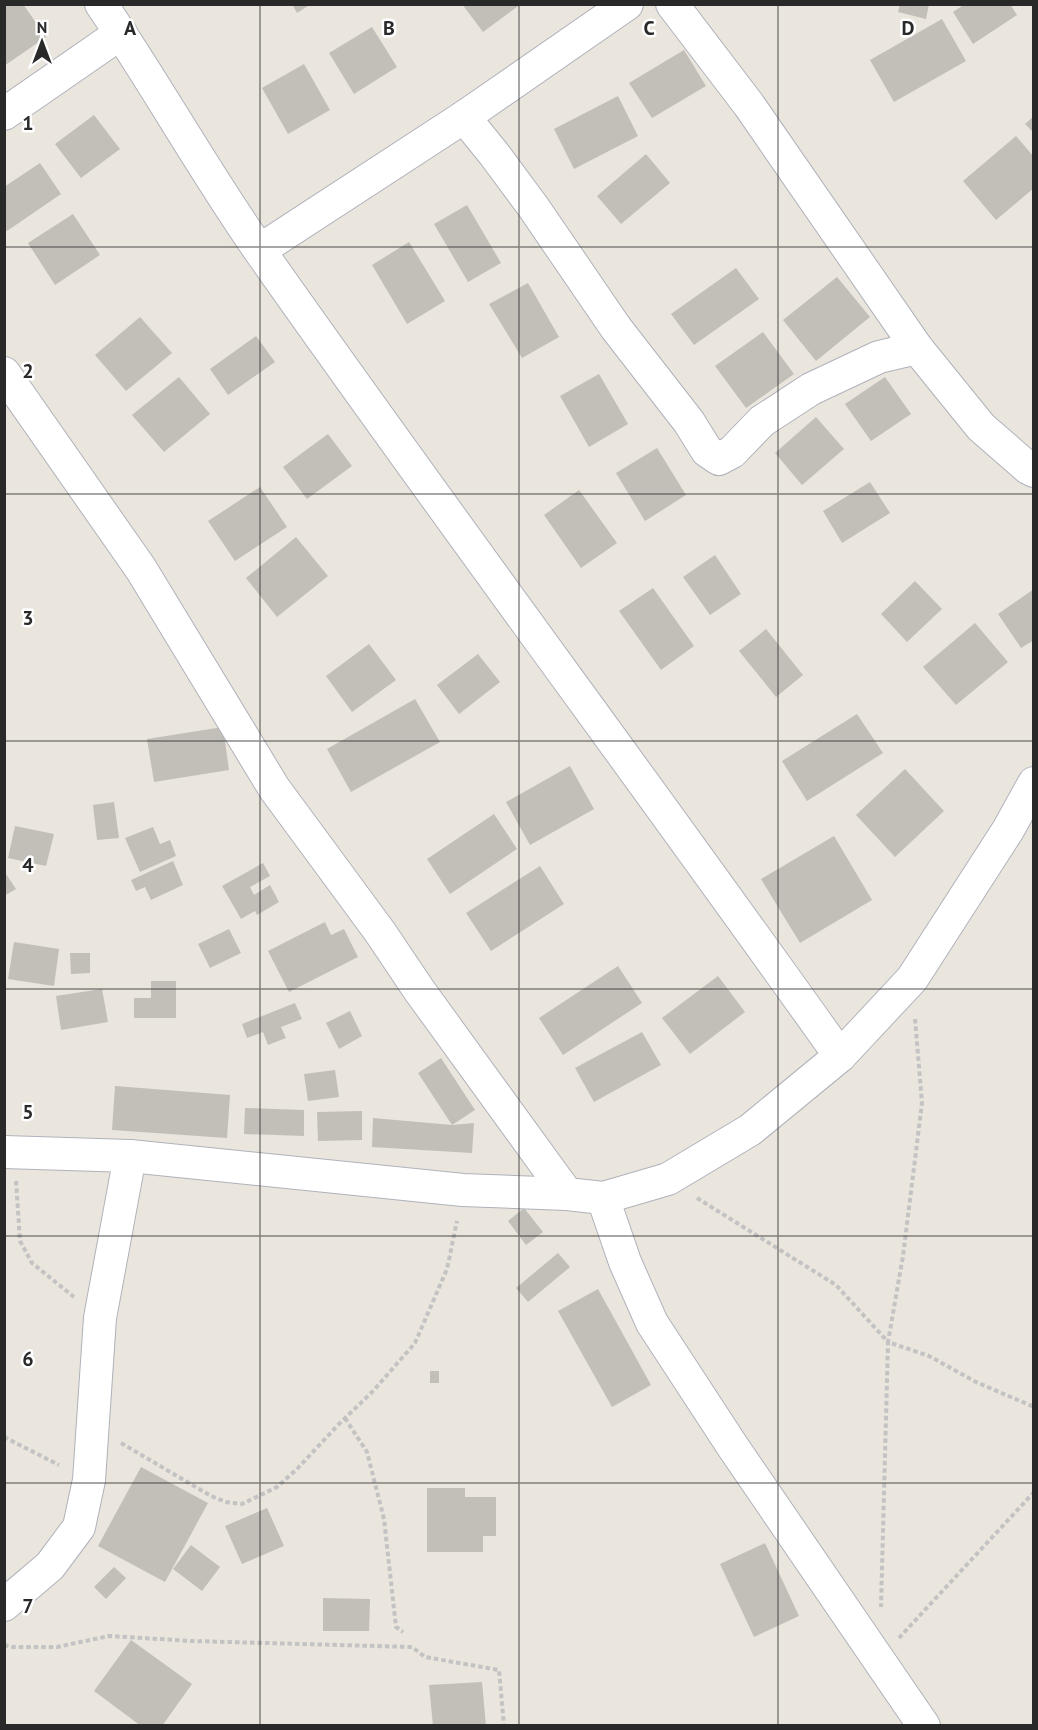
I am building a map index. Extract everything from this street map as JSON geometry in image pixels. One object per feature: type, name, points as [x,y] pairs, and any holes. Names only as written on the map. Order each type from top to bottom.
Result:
[{"type":"street","points":[[100,4],[260,250],[429,488],[693,849],[840,1056]]},
{"type":"street","points":[[260,250],[464,117],[627,4]]},
{"type":"street","points":[[672,4],[756,114],[917,348],[981,427],[1034,471]]},
{"type":"street","points":[[4,114],[121,33]]},
{"type":"street","points":[[464,117],[534,208],[616,328],[689,422],[707,451],[719,459],[732,452],[762,421],[811,389],[879,357],[917,348]]},
{"type":"street","points":[[4,373],[141,569],[286,806],[380,932],[419,990],[567,1194]]},
{"type":"street","points":[[9,1152],[130,1156],[463,1191],[567,1194],[603,1198],[668,1179],[750,1130],[840,1056],[912,979],[1008,830],[1034,783]]},
{"type":"street","points":[[4,1605],[50,1566],[79,1527],[89,1480],[100,1318],[130,1156]]},
{"type":"street","points":[[603,1198],[625,1262],[652,1323],[733,1447],[924,1725]]},
{"type":"path","points":[[881,1611],[888,1342],[903,1256],[922,1103],[912,979]]},
{"type":"path","points":[[9,1152],[20,1241],[32,1263],[100,1318]]},
{"type":"path","points":[[668,1179],[836,1286],[888,1342],[928,1356],[976,1382],[1034,1407]]},
{"type":"path","points":[[94,1428],[211,1496],[226,1502],[242,1504],[277,1487],[374,1390],[415,1343],[447,1269],[463,1191]]},
{"type":"path","points":[[345,1418],[367,1452],[384,1518],[396,1627],[403,1632]]},
{"type":"path","points":[[4,1437],[89,1480]]},
{"type":"path","points":[[880,1659],[1034,1492]]},
{"type":"path","points":[[4,1645],[57,1647],[109,1636],[192,1641],[412,1647],[425,1657],[499,1670],[504,1725]]},
{"type":"building","points":[[4,4],[23,4],[46,37],[4,66]]},
{"type":"building","points":[[292,4],[311,4],[297,13]]},
{"type":"building","points":[[462,4],[521,4],[483,32]]},
{"type":"building","points":[[900,4],[929,4],[926,19],[898,12]]},
{"type":"building","points":[[965,4],[1010,4],[1017,15],[973,44],[953,12]]},
{"type":"building","points":[[942,19],[966,61],[894,102],[870,60]]},
{"type":"building","points":[[372,27],[397,67],[354,94],[329,53]]},
{"type":"building","points":[[684,50],[706,86],[652,118],[629,83]]},
{"type":"building","points":[[304,64],[330,110],[288,134],[262,88]]},
{"type":"building","points":[[618,96],[638,136],[574,169],[554,129]]},
{"type":"building","points":[[94,115],[120,149],[81,178],[55,144]]},
{"type":"building","points":[[1034,116],[1034,133],[1025,124]]},
{"type":"building","points":[[1016,136],[1034,157],[1034,188],[996,220],[963,181]]},
{"type":"building","points":[[646,154],[670,183],[621,224],[597,196]]},
{"type":"building","points":[[40,163],[61,194],[7,231],[4,227],[4,187]]},
{"type":"building","points":[[467,205],[501,263],[468,282],[434,224]]},
{"type":"building","points":[[73,214],[100,255],[55,285],[28,243]]},
{"type":"building","points":[[409,242],[445,301],[407,324],[372,265]]},
{"type":"building","points":[[736,268],[759,299],[694,345],[671,314]]},
{"type":"building","points":[[837,277],[870,317],[816,361],[783,320]]},
{"type":"building","points":[[528,283],[559,337],[522,358],[489,304]]},
{"type":"building","points":[[140,317],[172,353],[126,391],[95,355]]},
{"type":"building","points":[[763,332],[794,374],[746,408],[715,366]]},
{"type":"building","points":[[256,336],[275,362],[228,395],[210,369]]},
{"type":"building","points":[[599,374],[628,424],[589,447],[560,396]]},
{"type":"building","points":[[179,377],[210,414],[164,452],[132,415]]},
{"type":"building","points":[[885,377],[911,414],[871,441],[845,404]]},
{"type":"building","points":[[816,417],[844,449],[802,485],[775,453]]},
{"type":"building","points":[[328,434],[352,466],[307,499],[283,467]]},
{"type":"building","points":[[657,448],[686,495],[645,521],[616,473]]},
{"type":"building","points":[[870,482],[890,513],[842,543],[823,511]]},
{"type":"building","points":[[260,487],[287,527],[235,561],[208,521]]},
{"type":"building","points":[[579,490],[617,543],[581,568],[544,515]]},
{"type":"building","points":[[296,537],[328,576],[277,617],[246,578]]},
{"type":"building","points":[[715,555],[741,594],[710,615],[683,577]]},
{"type":"building","points":[[915,581],[942,609],[907,642],[881,614]]},
{"type":"building","points":[[653,588],[694,646],[661,670],[619,611]]},
{"type":"building","points":[[1034,589],[1034,640],[1021,648],[998,614]]},
{"type":"building","points":[[975,623],[1008,662],[956,705],[923,667]]},
{"type":"building","points":[[766,629],[803,675],[776,697],[739,651]]},
{"type":"building","points":[[369,644],[396,680],[352,712],[326,676]]},
{"type":"building","points":[[478,654],[500,682],[459,714],[437,685]]},
{"type":"building","points":[[415,699],[440,742],[351,792],[327,749]]},
{"type":"building","points":[[857,714],[883,753],[807,801],[782,761]]},
{"type":"building","points":[[223,727],[229,770],[154,782],[147,739]]},
{"type":"building","points":[[570,766],[594,809],[530,845],[506,802]]},
{"type":"building","points":[[905,769],[944,811],[895,857],[856,815]]},
{"type":"building","points":[[114,802],[119,838],[97,840],[93,805]]},
{"type":"building","points":[[494,814],[517,849],[450,894],[427,859]]},
{"type":"building","points":[[15,826],[54,834],[46,866],[8,858]]},
{"type":"building","points":[[153,827],[160,844],[170,840],[176,856],[140,872],[125,838]]},
{"type":"building","points":[[834,836],[872,900],[800,943],[761,879]]},
{"type":"building","points":[[173,861],[183,885],[151,900],[145,887],[136,891],[131,880]]},
{"type":"building","points":[[263,863],[270,876],[250,887],[254,895],[270,885],[279,902],[257,915],[255,911],[241,919],[222,886]]},
{"type":"building","points":[[540,866],[564,904],[491,951],[466,913]]},
{"type":"building","points":[[4,871],[16,889],[4,896]]},
{"type":"building","points":[[325,922],[331,935],[344,929],[358,957],[289,992],[268,951]]},
{"type":"building","points":[[229,929],[241,953],[210,968],[198,944]]},
{"type":"building","points":[[14,942],[59,949],[54,986],[8,979]]},
{"type":"building","points":[[70,953],[90,953],[90,973],[71,974]]},
{"type":"building","points":[[618,966],[642,1003],[563,1055],[539,1018]]},
{"type":"building","points":[[718,976],[745,1012],[690,1054],[662,1018]]},
{"type":"building","points":[[151,981],[176,981],[176,1018],[134,1018],[134,998],[151,998]]},
{"type":"building","points":[[102,989],[108,1022],[61,1030],[56,996]]},
{"type":"building","points":[[295,1003],[302,1019],[281,1027],[286,1038],[268,1045],[263,1032],[247,1038],[242,1024]]},
{"type":"building","points":[[350,1011],[362,1036],[339,1049],[326,1023]]},
{"type":"building","points":[[642,1032],[661,1065],[594,1102],[575,1068]]},
{"type":"building","points":[[441,1058],[475,1110],[452,1125],[418,1073]]},
{"type":"building","points":[[335,1070],[339,1097],[308,1101],[304,1074]]},
{"type":"building","points":[[115,1086],[230,1095],[227,1138],[112,1130]]},
{"type":"building","points":[[245,1108],[304,1110],[304,1136],[244,1134]]},
{"type":"building","points":[[362,1111],[362,1140],[318,1141],[317,1112]]},
{"type":"building","points":[[373,1118],[452,1125],[474,1123],[472,1153],[372,1147]]},
{"type":"building","points":[[524,1208],[543,1232],[526,1245],[508,1221]]},
{"type":"building","points":[[558,1253],[570,1267],[528,1302],[516,1288]]},
{"type":"building","points":[[598,1289],[651,1385],[612,1407],[558,1311]]},
{"type":"building","points":[[430,1371],[439,1371],[439,1383],[430,1383]]},
{"type":"building","points":[[141,1467],[208,1503],[165,1582],[98,1546]]},
{"type":"building","points":[[427,1488],[465,1488],[465,1497],[496,1497],[496,1536],[483,1536],[483,1552],[427,1552]]},
{"type":"building","points":[[267,1508],[284,1546],[242,1564],[225,1526]]},
{"type":"building","points":[[765,1543],[799,1616],[754,1637],[720,1564]]},
{"type":"building","points":[[191,1545],[220,1567],[202,1591],[173,1569]]},
{"type":"building","points":[[114,1567],[126,1578],[106,1599],[94,1587]]},
{"type":"building","points":[[323,1598],[370,1599],[369,1631],[323,1631]]},
{"type":"building","points":[[131,1640],[192,1684],[162,1726],[141,1726],[94,1691]]},
{"type":"building","points":[[482,1682],[486,1726],[433,1726],[429,1685]]}]
